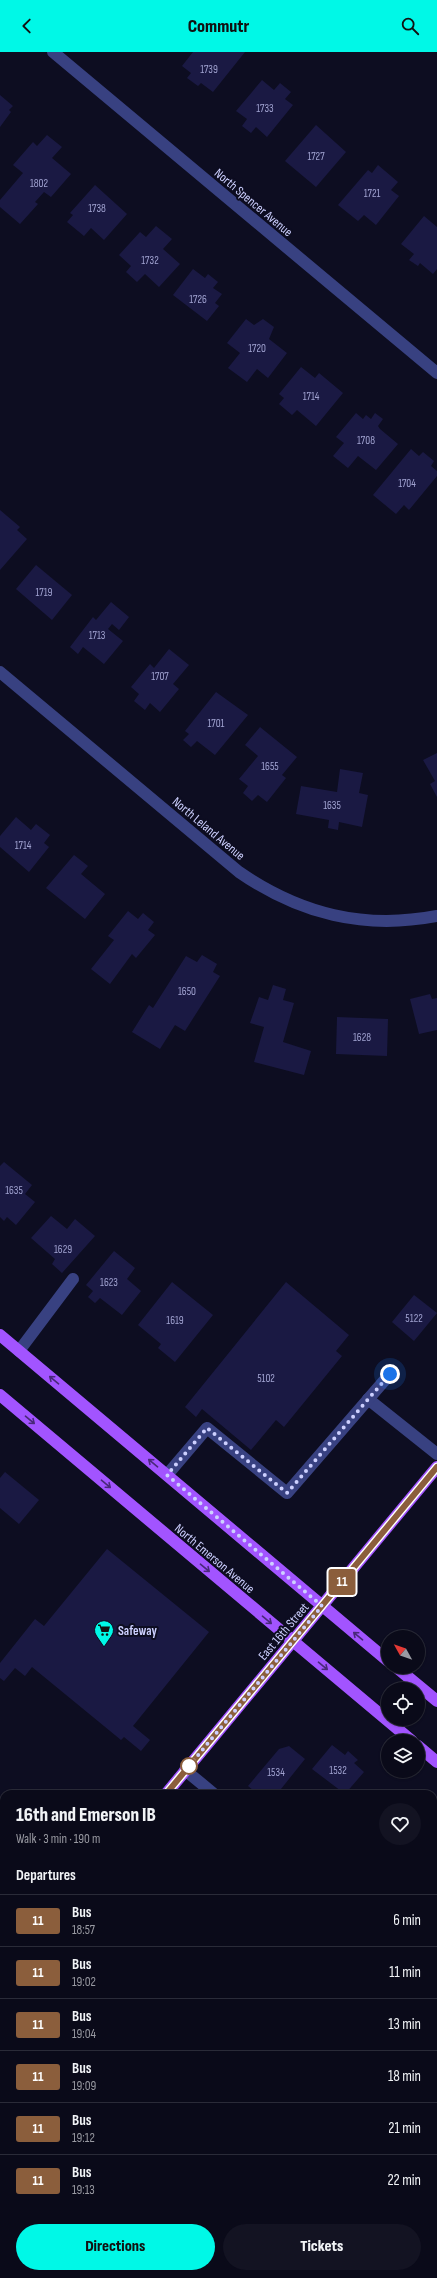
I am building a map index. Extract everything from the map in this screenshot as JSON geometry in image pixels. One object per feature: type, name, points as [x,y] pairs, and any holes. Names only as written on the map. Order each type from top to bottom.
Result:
[{"type":"main road","points":[[0,1335],[381,1655]]},
{"type":"main road","name":"North Emerson Avenue","points":[[0,1395],[404,1734]]},
{"type":"main road","name":"East 16th Street","points":[[169,1790],[437,1467]]},
{"type":"main road","points":[[404,1674],[437,1701]]},
{"type":"main road","points":[[425,1752],[437,1762]]},
{"type":"street","name":"North Spencer Avenue","points":[[53,52],[437,373]]},
{"type":"street","name":"North Leland Avenue","points":[[0,672],[239,872],[269,891],[302,907],[347,918],[383,921],[437,916]]},
{"type":"street","points":[[20,1351],[73,1279]]},
{"type":"street","points":[[167,1475],[207,1428],[287,1493],[390,1374]]},
{"type":"street","points":[[368,1400],[437,1454]]},
{"type":"street","points":[[185,1770],[209,1790]]},
{"type":"building","points":[[193,52],[245,52],[213,92],[201,83],[198,86],[187,78],[191,73],[182,66]]},
{"type":"building","points":[[262,80],[274,90],[280,83],[291,92],[285,99],[293,105],[267,137],[256,127],[251,133],[242,126],[247,119],[236,111]]},
{"type":"building","points":[[0,95],[13,106],[9,110],[11,112],[0,127]]},
{"type":"building","points":[[316,125],[346,152],[316,187],[285,161]]},
{"type":"building","points":[[47,135],[62,147],[52,158],[71,174],[51,197],[44,192],[35,202],[38,204],[20,224],[0,207],[0,200],[23,173],[13,165],[33,142],[37,146]]},
{"type":"building","points":[[378,165],[398,182],[391,190],[399,196],[376,225],[364,215],[358,221],[338,205],[368,170],[372,173]]},
{"type":"building","points":[[95,185],[127,214],[104,240],[91,228],[84,236],[67,222],[73,215],[70,213]]},
{"type":"building","points":[[424,216],[437,227],[437,269],[433,274],[420,263],[418,266],[409,260],[414,254],[401,244]]},
{"type":"building","points":[[156,226],[172,239],[163,249],[180,264],[159,287],[145,274],[137,282],[126,272],[131,266],[119,255],[140,232],[146,237]]},
{"type":"building","points":[[193,269],[205,278],[208,274],[218,282],[213,288],[222,294],[215,303],[219,306],[207,321],[173,295]]},
{"type":"building","points":[[246,319],[254,325],[263,319],[274,327],[269,339],[287,353],[268,378],[257,369],[247,382],[228,368],[240,353],[227,343]]},
{"type":"building","points":[[301,367],[315,378],[319,373],[343,393],[316,426],[297,410],[292,415],[279,404],[284,398],[279,394]]},
{"type":"building","points":[[356,413],[363,419],[366,415],[371,419],[375,413],[383,419],[378,426],[380,429],[398,444],[376,470],[358,456],[348,468],[333,456],[344,443],[336,437]]},
{"type":"building","points":[[411,449],[419,456],[423,452],[434,461],[431,466],[437,471],[437,476],[409,510],[404,505],[396,514],[373,495]]},
{"type":"building","points":[[0,510],[20,527],[17,530],[27,539],[0,570]]},
{"type":"building","points":[[36,565],[72,595],[52,620],[16,589]]},
{"type":"building","points":[[111,602],[129,617],[119,630],[112,624],[108,629],[123,641],[104,664],[83,647],[78,654],[70,647],[93,617],[96,620]]},
{"type":"building","points":[[169,649],[189,665],[173,684],[179,689],[160,712],[150,703],[145,710],[134,701],[139,694],[131,687],[150,664],[154,668]]},
{"type":"building","points":[[216,692],[248,715],[215,755],[197,741],[191,747],[183,740],[189,734],[185,731]]},
{"type":"building","points":[[260,727],[297,757],[282,775],[286,778],[267,802],[258,795],[252,801],[243,793],[248,786],[239,779],[258,756],[245,745]]},
{"type":"building","points":[[437,753],[437,797],[430,784],[435,781],[423,760]]},
{"type":"building","points":[[340,769],[363,773],[359,793],[368,795],[362,827],[339,822],[338,830],[328,828],[329,820],[296,814],[301,786],[337,792]]},
{"type":"building","points":[[16,817],[31,830],[36,824],[50,835],[44,843],[49,847],[29,872],[0,847],[0,836]]},
{"type":"building","points":[[74,855],[88,866],[81,874],[105,894],[85,919],[46,888]]},
{"type":"building","points":[[128,911],[138,919],[143,913],[154,922],[148,930],[155,935],[136,958],[132,954],[110,984],[91,969],[114,940],[108,936]]},
{"type":"building","points":[[202,955],[217,964],[213,972],[220,976],[185,1031],[175,1025],[160,1049],[132,1032],[149,1005],[153,1008],[186,956],[197,962]]},
{"type":"building","points":[[273,985],[286,989],[283,1000],[294,1003],[283,1042],[311,1051],[304,1075],[254,1062],[264,1027],[250,1023],[259,997],[268,1000]]},
{"type":"building","points":[[430,994],[432,999],[437,998],[437,1030],[419,1034],[410,999]]},
{"type":"building","points":[[337,1017],[388,1019],[387,1056],[336,1054]]},
{"type":"building","points":[[4,1162],[32,1185],[25,1194],[35,1202],[16,1225],[7,1217],[4,1221],[0,1217],[0,1166]]},
{"type":"building","points":[[51,1216],[67,1229],[75,1219],[95,1236],[62,1273],[52,1264],[55,1259],[31,1238]]},
{"type":"building","points":[[114,1251],[135,1268],[127,1279],[141,1291],[122,1315],[100,1298],[95,1303],[88,1297],[93,1291],[86,1285]]},
{"type":"building","points":[[172,1282],[213,1315],[175,1362],[158,1348],[161,1344],[138,1325]]},
{"type":"building","points":[[286,1282],[349,1335],[336,1351],[342,1356],[284,1427],[276,1420],[251,1450],[202,1409],[196,1417],[185,1407]]},
{"type":"building","points":[[414,1295],[437,1313],[414,1341],[392,1322]]},
{"type":"building","points":[[5,1472],[39,1500],[19,1524],[0,1508],[0,1478]]},
{"type":"building","name":"Safeway","points":[[107,1549],[209,1632],[133,1726],[150,1740],[141,1751],[124,1737],[121,1740],[32,1667],[25,1676],[15,1668],[4,1681],[0,1678],[0,1663],[35,1619],[44,1626]]},
{"type":"building","points":[[332,1745],[345,1755],[348,1751],[358,1760],[354,1763],[364,1772],[348,1790],[340,1790],[312,1769]]},
{"type":"building","points":[[289,1746],[305,1759],[280,1790],[253,1790],[248,1786],[279,1749]]},
{"type":"bus line","name":"11","points":[[169,1790],[437,1467]]},
{"type":"place","name":"Safeway","points":[[104,1647]]},
{"type":"route","points":[[189,1766],[322,1606],[167,1475],[207,1428],[287,1493],[390,1374]]}]
